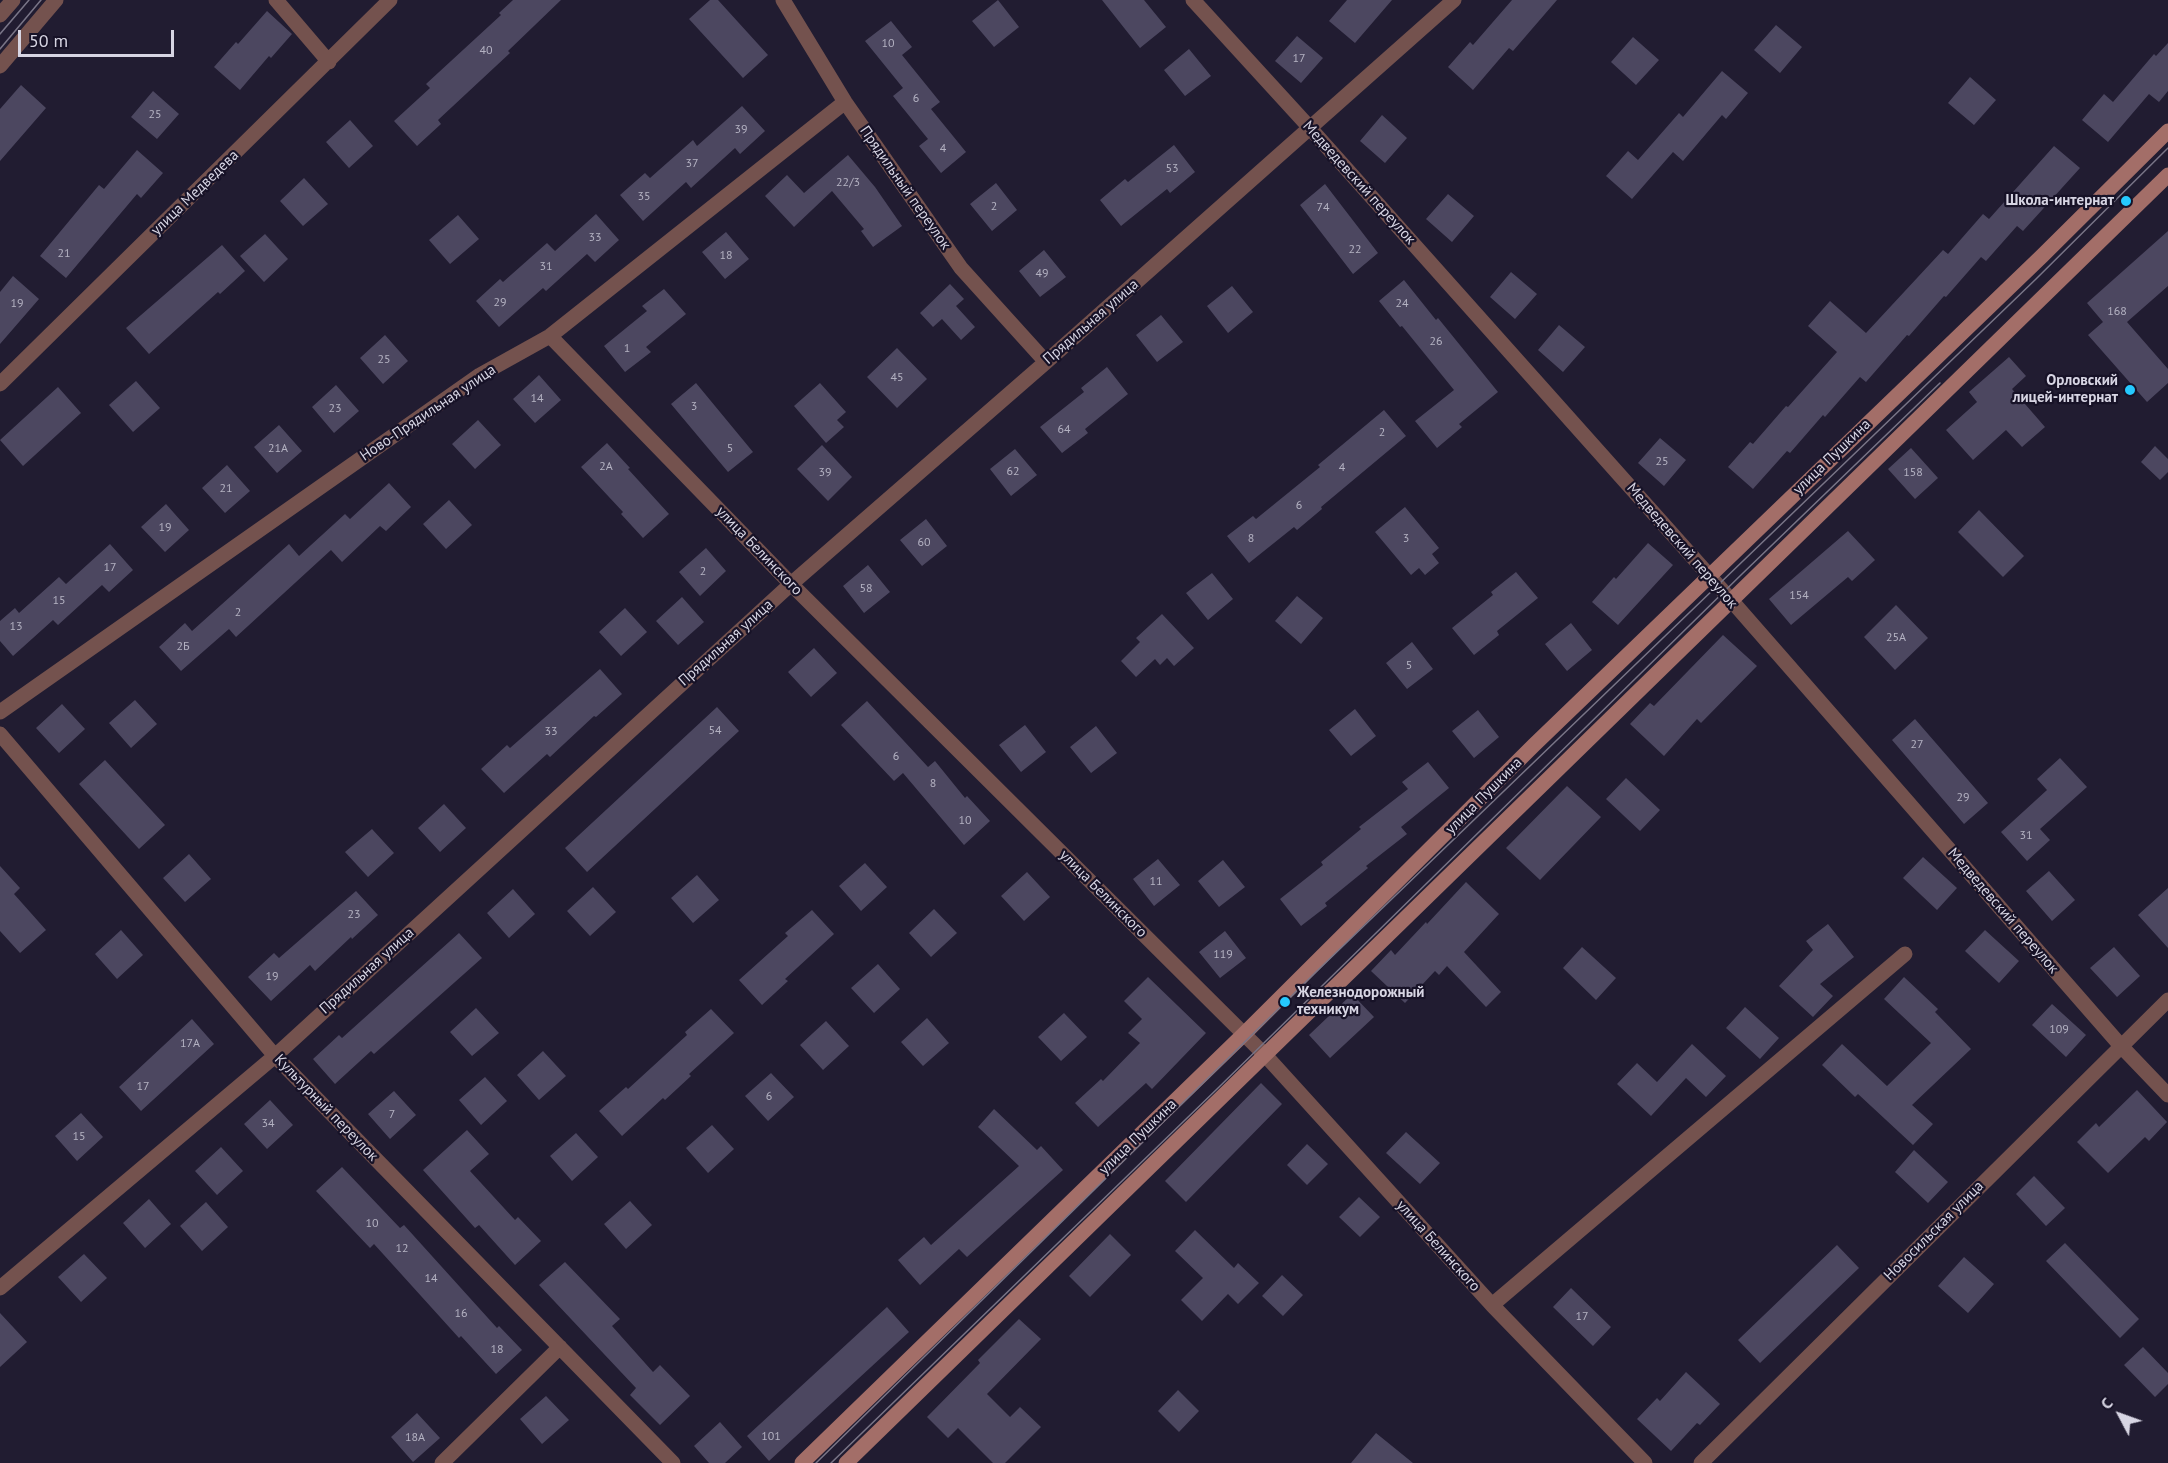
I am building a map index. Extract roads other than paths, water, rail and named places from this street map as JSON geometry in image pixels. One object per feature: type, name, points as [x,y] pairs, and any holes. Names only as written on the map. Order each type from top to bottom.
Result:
[{"type":"main road","name":"улица Пушкина","points":[[802,1463],[1244,1034],[1534,745],[2042,256],[2168,131]]},
{"type":"main road","name":"улица Пушкина","points":[[846,1463],[2168,175]]},
{"type":"street","points":[[0,15],[13,0]]},
{"type":"street","points":[[0,66],[56,0]]},
{"type":"street","points":[[276,0],[329,62]]},
{"type":"street","name":"улица Медведева","points":[[0,384],[390,0]]},
{"type":"street","name":"Прядильный переулок","points":[[783,0],[845,102],[961,268],[1046,362]]},
{"type":"street","name":"Медведевский переулок","points":[[1193,0],[1311,128],[1709,575],[2121,1046],[2168,1095]]},
{"type":"street","name":"Прядильная улица","points":[[0,1288],[275,1056],[791,584],[1046,362],[1454,0]]},
{"type":"street","name":"Ново-Прядильная улица","points":[[0,712],[480,375],[550,336],[845,102]]},
{"type":"street","name":"улица Белинского","points":[[550,336],[791,584],[1266,1056],[1492,1305],[1645,1463]]},
{"type":"street","name":"Культурный переулок","points":[[0,734],[275,1056],[673,1463]]},
{"type":"street","points":[[1492,1305],[1905,954]]},
{"type":"street","name":"Новосильская улица","points":[[1701,1463],[2168,1000]]},
{"type":"street","points":[[441,1463],[560,1347]]},
{"type":"tram line","points":[[0,34],[29,0]]},
{"type":"tram line","points":[[0,49],[41,0]]},
{"type":"tram line","points":[[816,1463],[1318,970],[2036,279],[2168,148]]},
{"type":"tram line","points":[[831,1463],[1940,383]]},
{"type":"place","name":"Школа-интернат","points":[[2126,201]]},
{"type":"place","name":"Орловский лицей-интернат","points":[[2130,390]]},
{"type":"place","name":"Железнодорожный техникум","points":[[1285,1002]]}]
